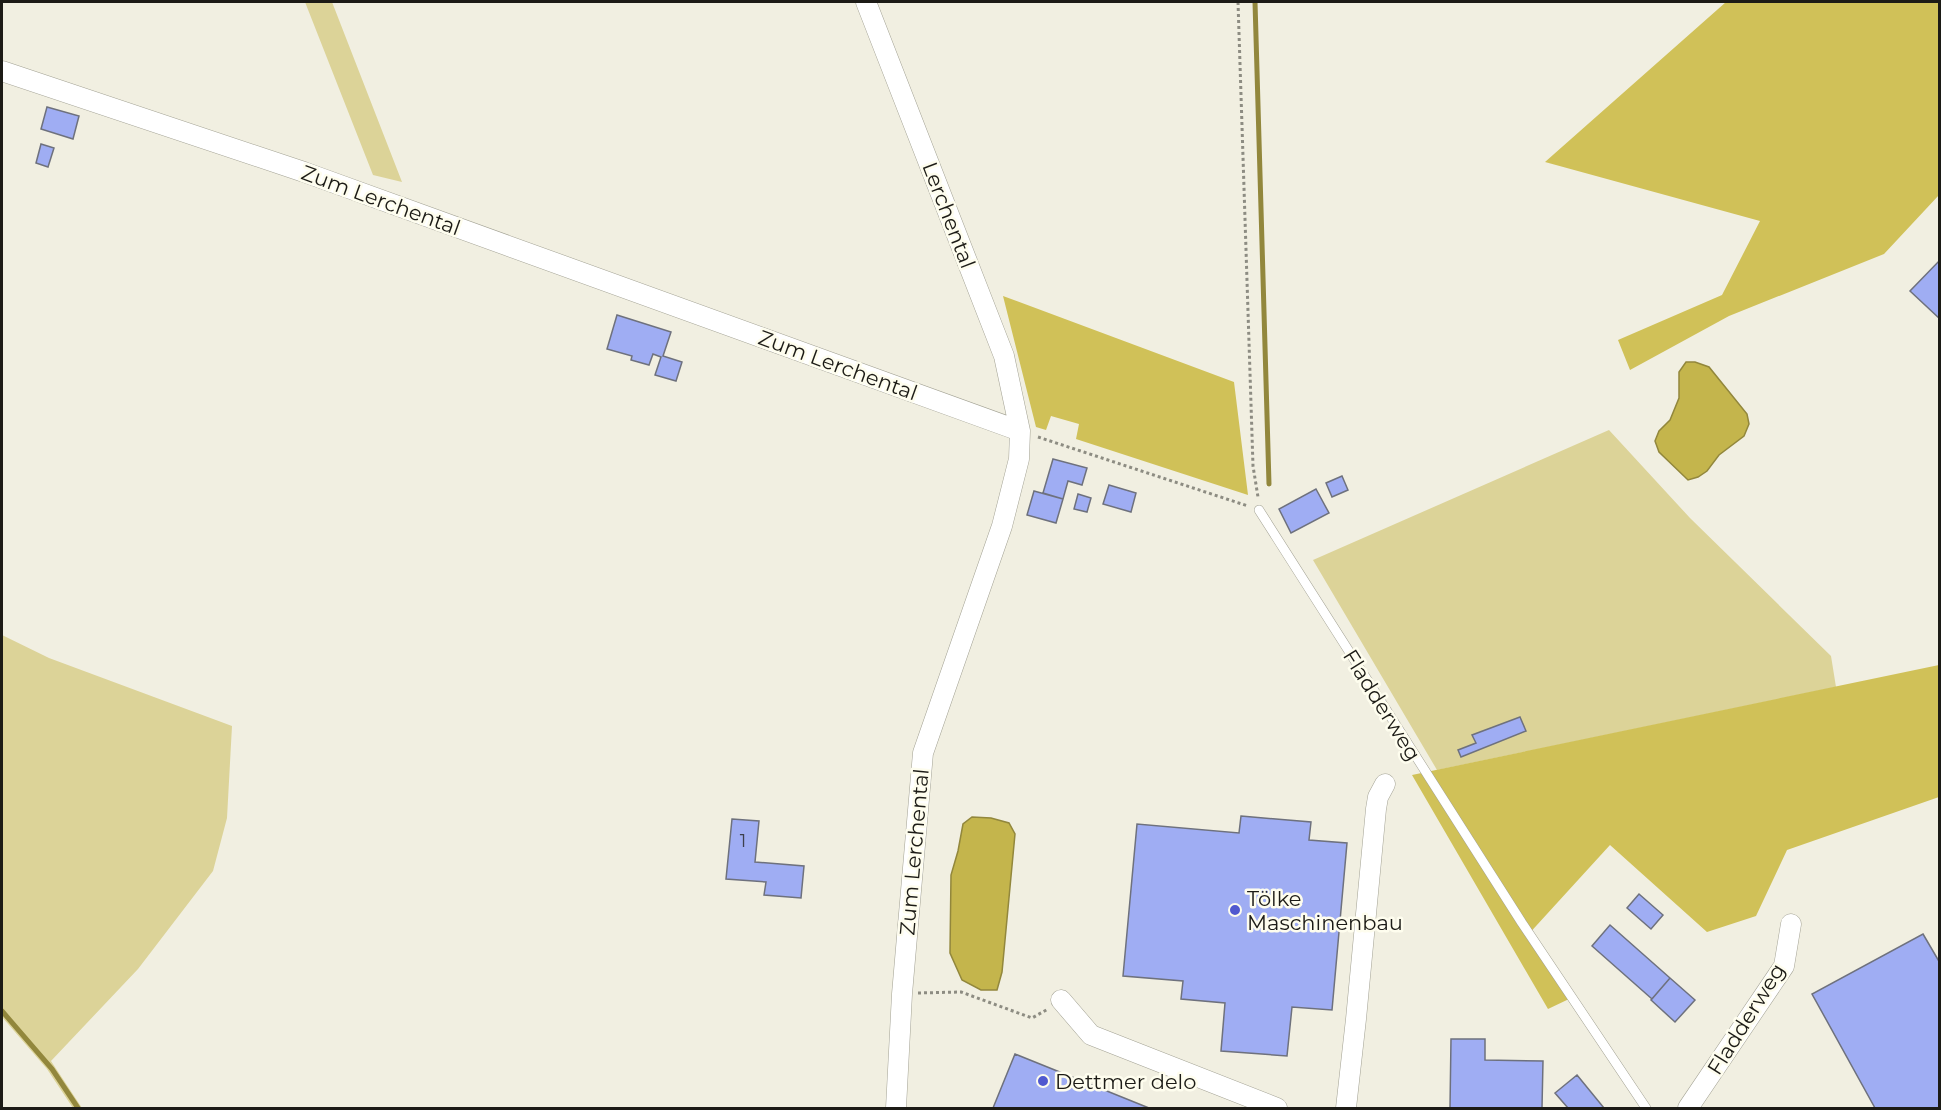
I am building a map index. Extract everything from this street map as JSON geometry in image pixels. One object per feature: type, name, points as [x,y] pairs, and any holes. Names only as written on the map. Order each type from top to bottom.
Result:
[{"type":"street","name":"Lerchental","points":[[866,2],[1004,356],[1020,431]]},
{"type":"street","name":"Zum Lerchental","points":[[2,71],[304,172],[1020,431],[1019,459],[1002,526],[923,753],[902,994],[896,1108]]},
{"type":"street","name":"Fladderweg","points":[[1346,1108],[1376,809],[1378,797],[1385,784]]},
{"type":"street","name":"Fladderweg","points":[[1688,1108],[1784,966],[1791,924]]},
{"type":"street","points":[[1061,1000],[1091,1035],[1276,1108]]},
{"type":"lane","name":"Fladderweg","points":[[1259,510],[1515,913],[1646,1108]]},
{"type":"path","points":[[1020,431],[1259,510],[1253,466],[1238,2]]},
{"type":"path","points":[[902,994],[962,992],[1032,1018],[1061,1000]]},
{"type":"shaded area","points":[[305,2],[332,2],[402,182],[373,175]]},
{"type":"shaded area","points":[[1726,2],[1939,2],[1939,195],[1884,254],[1729,316],[1630,370],[1618,340],[1722,295],[1760,221],[1545,162]]},
{"type":"shaded area","points":[[1003,296],[1234,382],[1248,495],[1076,439],[1079,424],[1051,416],[1046,430],[1036,427]]},
{"type":"shaded area","points":[[1686,362],[1695,362],[1709,367],[1747,414],[1749,424],[1744,436],[1719,455],[1707,471],[1688,480],[1659,452],[1655,441],[1659,431],[1670,420],[1679,398],[1679,372]]},
{"type":"shaded area","points":[[1609,430],[1690,518],[1831,656],[1836,687],[1437,770],[1313,560]]},
{"type":"shaded area","points":[[2,635],[49,658],[232,726],[227,818],[213,871],[138,969],[51,1061],[82,1108],[73,1108],[47,1069],[2,1017]]},
{"type":"shaded area","points":[[1939,665],[1939,797],[1787,850],[1756,916],[1707,932],[1610,845],[1526,937],[1569,999],[1548,1009],[1412,775]]},
{"type":"shaded area","points":[[972,817],[991,818],[1009,823],[1015,834],[1002,972],[997,990],[981,990],[962,980],[950,953],[951,875],[963,824]]},
{"type":"building","points":[[47,107],[79,116],[73,139],[41,129]]},
{"type":"building","points":[[41,144],[54,148],[48,167],[36,163]]},
{"type":"building","points":[[1940,260],[1940,319],[1910,291]]},
{"type":"building","points":[[617,315],[671,332],[663,356],[682,362],[676,381],[655,375],[661,357],[653,354],[649,365],[631,360],[632,356],[607,349]]},
{"type":"building","points":[[1053,459],[1087,468],[1082,485],[1068,481],[1063,499],[1043,493]]},
{"type":"building","points":[[1342,476],[1348,490],[1332,497],[1326,483]]},
{"type":"building","points":[[1109,485],[1136,493],[1131,512],[1103,504]]},
{"type":"building","points":[[1316,489],[1329,513],[1291,533],[1279,509]]},
{"type":"building","points":[[1034,491],[1063,499],[1056,523],[1027,515]]},
{"type":"building","points":[[1078,494],[1091,498],[1087,512],[1074,509]]},
{"type":"building","points":[[1520,717],[1526,731],[1461,757],[1458,750],[1476,743],[1472,735]]},
{"type":"building","name":"Tölke Maschinenbau","points":[[1241,816],[1311,822],[1309,840],[1347,843],[1332,1010],[1292,1007],[1287,1056],[1221,1051],[1225,1003],[1181,999],[1183,981],[1123,976],[1137,824],[1239,833]]},
{"type":"building","points":[[732,819],[759,821],[755,862],[804,866],[801,898],[764,895],[766,882],[726,879]]},
{"type":"building","points":[[1639,894],[1663,915],[1651,929],[1627,908]]},
{"type":"building","points":[[1610,925],[1670,978],[1652,999],[1592,946]]},
{"type":"building","points":[[1923,934],[1940,963],[1940,1108],[1875,1108],[1812,994]]},
{"type":"building","points":[[1670,978],[1695,1000],[1675,1022],[1651,1000]]},
{"type":"building","points":[[1451,1039],[1485,1039],[1485,1060],[1543,1061],[1542,1108],[1450,1108]]},
{"type":"building","name":"Dettmer delo","points":[[1015,1054],[1149,1108],[993,1108]]},
{"type":"building","points":[[1577,1075],[1604,1108],[1568,1108],[1555,1093]]},
{"type":"waterway","points":[[1255,2],[1269,484]]},
{"type":"waterway","points":[[2,1011],[52,1069],[78,1108]]},
{"type":"place","name":"Tölke Maschinenbau","points":[[1235,910]]},
{"type":"place","name":"Dettmer delo","points":[[1043,1081]]}]
